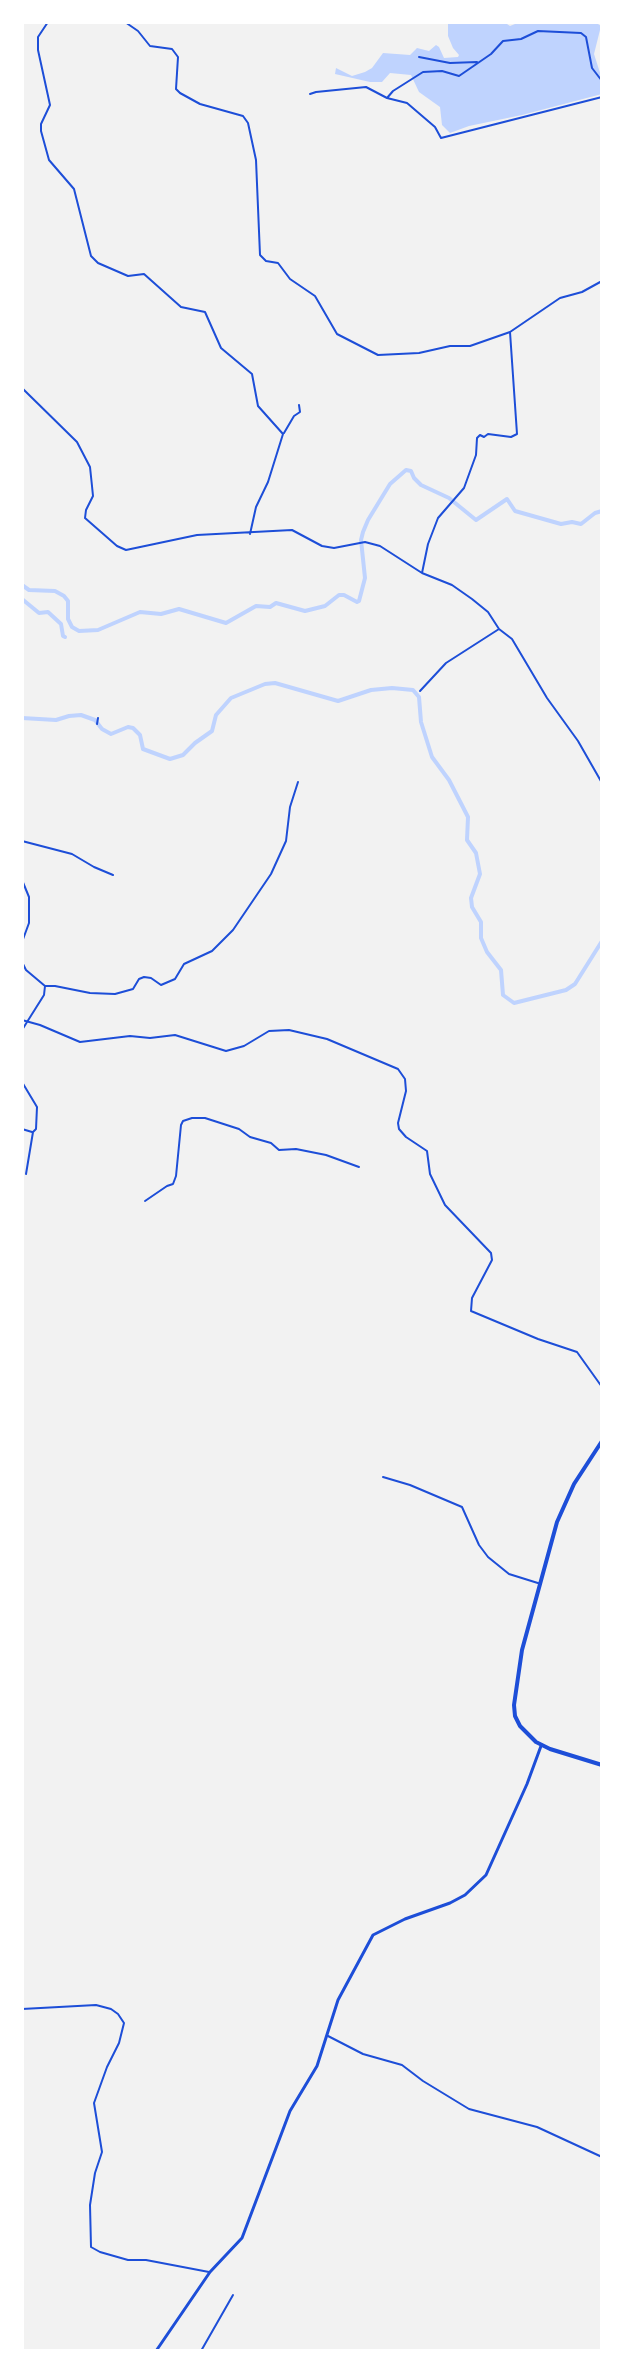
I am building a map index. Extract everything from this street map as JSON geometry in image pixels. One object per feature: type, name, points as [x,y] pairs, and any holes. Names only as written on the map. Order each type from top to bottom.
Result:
[{"type":"main road","points":[[602,1441],[581,1471],[562,1509],[519,1669],[514,1705],[515,1716],[523,1731],[541,1745],[602,1765]]},
{"type":"street","points":[[48,22],[38,37],[50,105],[41,131],[49,160],[74,189],[91,256],[98,263],[128,276],[144,274],[181,307],[205,312],[221,348],[252,374],[258,406],[283,434]]},
{"type":"street","points":[[125,22],[138,31],[150,46],[172,49],[178,57],[176,89],[180,93],[200,104],[243,116],[248,123],[256,160],[260,255],[266,261],[278,263],[290,279],[315,296],[337,334],[378,355],[470,346],[510,332],[560,298],[582,292],[602,281]]},
{"type":"street","points":[[387,98],[423,72],[442,71],[459,76],[491,54],[500,43],[508,39],[521,39],[538,31],[581,33],[586,37],[592,68],[602,81]]},
{"type":"street","points":[[419,57],[450,63],[478,62]]},
{"type":"street","points":[[310,94],[366,87],[387,98],[407,103],[435,127],[441,138],[602,97]]},
{"type":"street","points":[[422,573],[438,518],[464,488],[476,455],[477,438],[488,434],[511,437],[517,434],[510,332]]},
{"type":"street","points":[[22,388],[77,442],[90,467],[93,496],[85,518],[117,546],[126,550],[185,537],[282,529],[300,533],[322,546],[334,548],[365,542],[380,546],[422,573],[452,585],[488,612],[499,629],[512,639],[602,783]]},
{"type":"street","points":[[250,534],[256,507],[268,482],[283,434],[300,412],[299,405]]},
{"type":"street","points":[[420,691],[446,663],[499,629]]},
{"type":"street","points":[[22,962],[26,970],[45,986],[90,993],[115,994],[133,989],[144,977],[161,985],[175,979],[184,964],[212,951],[233,930],[271,874],[286,841],[290,807],[298,782]]},
{"type":"street","points":[[22,841],[72,854],[113,875]]},
{"type":"street","points":[[22,880],[29,897],[29,923],[22,942]]},
{"type":"street","points":[[22,1030],[44,995],[45,986]]},
{"type":"street","points":[[22,1020],[80,1042],[175,1035],[226,1051],[244,1046],[269,1031],[289,1030],[327,1039],[398,1069],[405,1079],[406,1091],[399,1129],[427,1151],[430,1174],[445,1205],[491,1253],[492,1260],[472,1298],[471,1311],[577,1352],[602,1387]]},
{"type":"street","points":[[22,1082],[37,1107],[36,1129],[26,1174]]},
{"type":"street","points":[[145,1201],[173,1184],[183,1121],[192,1118],[205,1118],[239,1129],[250,1137],[271,1143],[279,1150],[296,1149],[326,1155],[359,1167]]},
{"type":"street","points":[[22,1129],[33,1132]]},
{"type":"street","points":[[383,1477],[462,1507],[479,1545],[488,1557],[509,1574],[541,1584]]},
{"type":"street","points":[[156,2351],[210,2272],[242,2238],[290,2111],[317,2066],[338,2000],[373,1935],[405,1919],[450,1903],[465,1895],[486,1875],[541,1745]]},
{"type":"street","points":[[22,2009],[96,2005],[111,2009],[124,2023],[94,2103],[102,2152],[90,2205],[91,2247],[128,2260],[146,2260],[210,2272]]},
{"type":"street","points":[[328,2036],[363,2054],[402,2065],[469,2109],[537,2127],[602,2157]]},
{"type":"street","points":[[201,2351],[233,2295]]},
{"type":"water","points":[[448,22],[504,22],[510,26],[520,22],[595,22],[601,26],[594,54],[602,79],[602,94],[450,133],[442,125],[440,107],[419,92],[411,75],[390,73],[382,82],[370,82],[335,74],[336,68],[352,76],[365,72],[383,53],[410,55],[417,48],[429,51],[436,45],[444,58],[458,57],[448,36]]},
{"type":"waterway","points":[[22,585],[29,590],[55,591],[64,596],[68,601],[68,619],[72,627],[79,631],[98,630],[140,612],[161,614],[179,609],[226,623],[256,606],[270,607],[276,603],[305,611],[325,606],[339,595],[357,602],[365,578],[363,532],[390,484],[406,470],[411,471],[421,485],[449,498],[476,520],[507,499],[515,511],[561,524],[581,524],[602,511]]},
{"type":"waterway","points":[[22,599],[39,613],[48,612],[61,624],[65,637]]},
{"type":"waterway","points":[[22,718],[56,720],[81,715],[95,720],[111,734],[133,728],[140,735],[143,749],[170,759],[183,755],[212,731],[216,715],[231,698],[265,684],[275,683],[338,701],[371,690],[413,690],[419,697],[421,722],[432,757],[449,780],[468,817],[467,840],[476,853],[480,874],[471,898],[472,907],[481,922],[481,938],[487,952],[501,970],[503,995],[514,1003],[566,990],[575,984],[602,941]]}]
